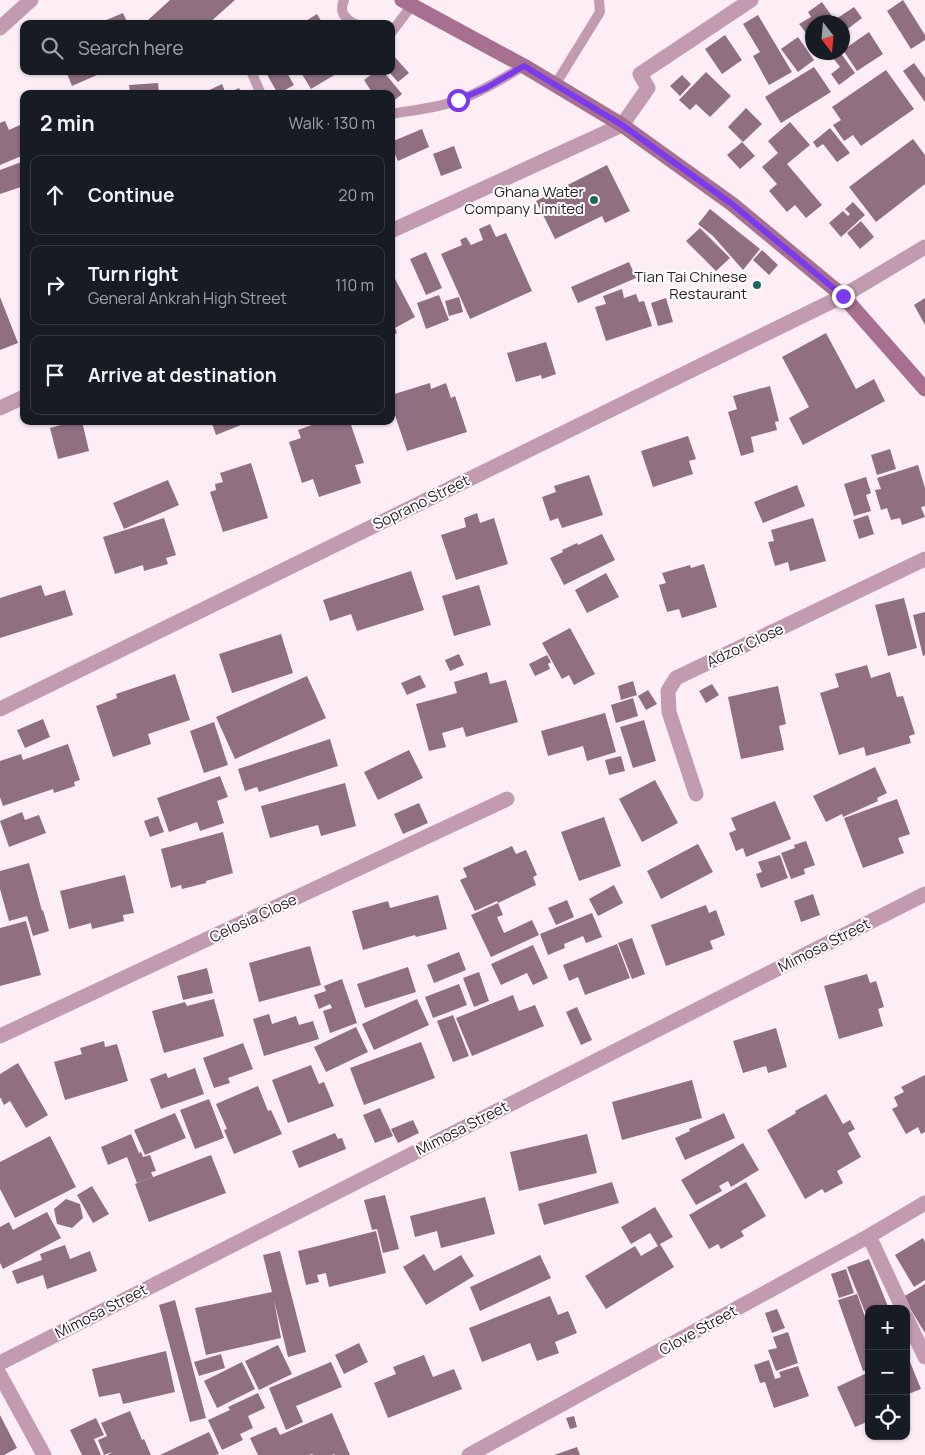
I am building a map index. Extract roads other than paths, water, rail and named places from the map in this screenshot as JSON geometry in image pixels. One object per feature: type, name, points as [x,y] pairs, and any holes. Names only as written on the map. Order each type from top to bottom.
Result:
[{"type":"main road","points":[[407,3],[556,84],[622,125],[732,204],[843,296],[925,389]]},
{"type":"street","points":[[0,28],[31,0]]},
{"type":"street","points":[[395,229],[622,125],[648,88],[640,74],[750,0]]},
{"type":"street","name":"Soprano Street","points":[[0,709],[843,296],[925,247]]},
{"type":"street","points":[[0,408],[20,399]]},
{"type":"street","name":"Adzor Close","points":[[696,794],[669,712],[668,691],[676,678],[925,559]]},
{"type":"street","name":"Celosia Close","points":[[0,1036],[506,799]]},
{"type":"street","name":"Mimosa Street","points":[[0,1363],[925,894]]},
{"type":"street","name":"Clove Street","points":[[469,1455],[869,1236],[925,1203]]},
{"type":"street","points":[[869,1236],[901,1305]]},
{"type":"street","points":[[910,1325],[925,1357]]},
{"type":"street","points":[[0,1375],[44,1455]]},
{"type":"lane","points":[[344,0],[341,7],[342,13],[349,20]]},
{"type":"lane","points":[[556,84],[600,12],[599,0]]},
{"type":"lane","points":[[395,26],[407,3]]},
{"type":"lane","points":[[395,113],[419,110],[458,100],[486,88],[524,66]]},
{"type":"lane","points":[[252,75],[259,90]]},
{"type":"place","name":"Ghana Water Company Limited","points":[[594,200]]},
{"type":"place","name":"Tian Tai Chinese Restaurant","points":[[757,285]]}]
